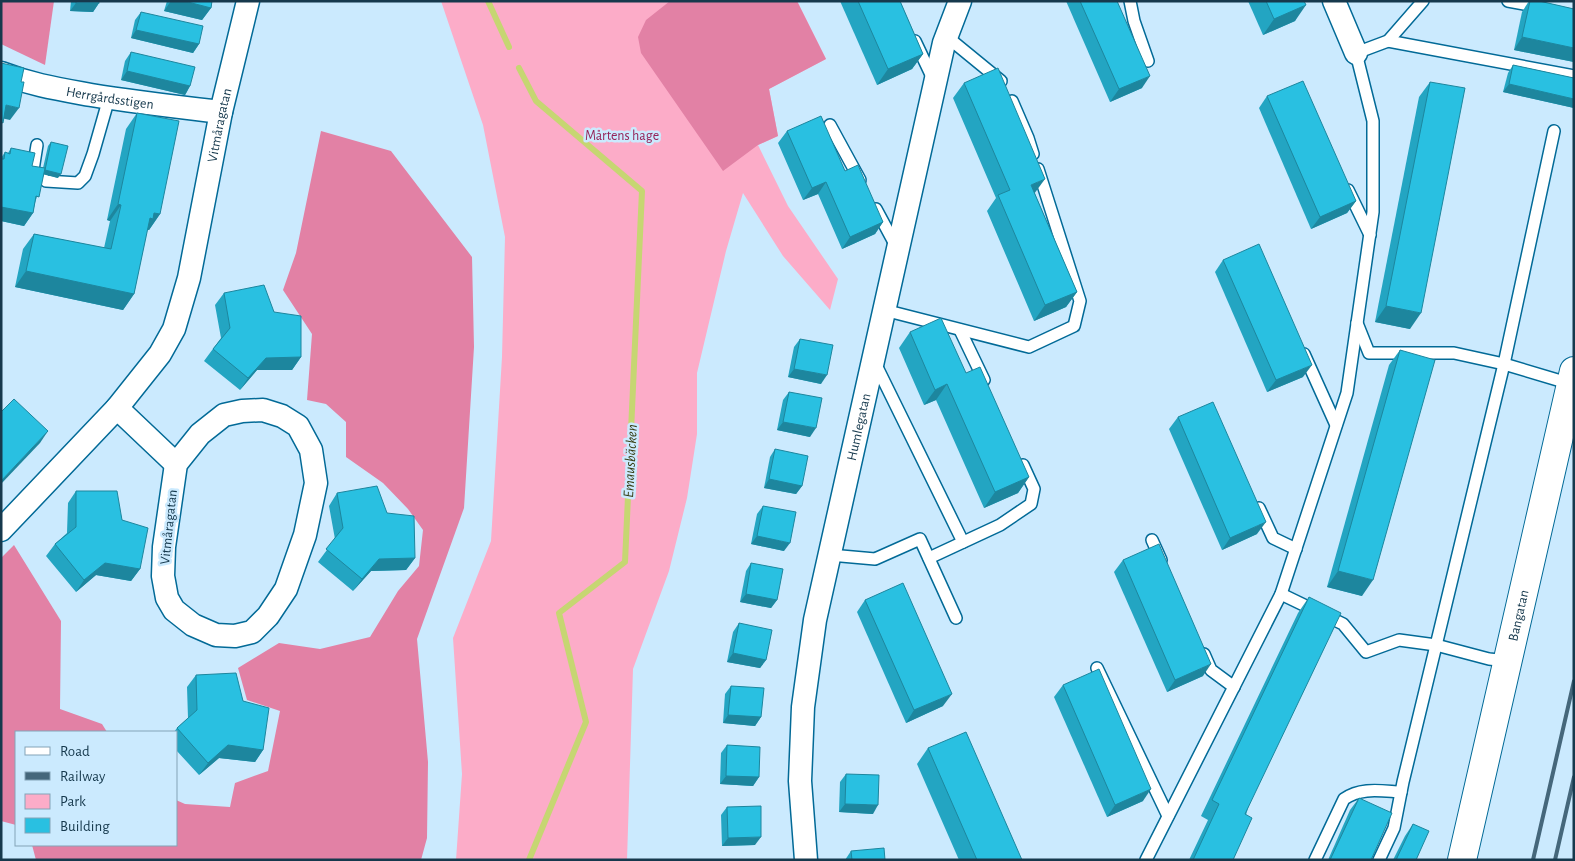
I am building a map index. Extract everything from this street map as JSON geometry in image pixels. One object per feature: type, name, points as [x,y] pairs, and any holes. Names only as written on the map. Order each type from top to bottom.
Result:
[{"type":"street","name":"Vitmåragatan","points":[[1,530],[117,408],[160,354],[174,328],[189,278],[221,112],[248,1]]},
{"type":"street","name":"Humlegatan","points":[[806,860],[800,781],[803,707],[815,620],[935,82],[946,36],[960,1]]},
{"type":"street","points":[[1334,1],[1356,54]]},
{"type":"street","name":"Herrgårdsstigen","points":[[1,72],[24,82],[109,98],[221,112]]},
{"type":"street","name":"Bangatan","points":[[1462,860],[1572,378]]},
{"type":"street","points":[[117,408],[176,464]]},
{"type":"street","name":"Vitmåragatan","points":[[263,410],[282,416],[298,426],[311,450],[316,482],[305,535],[286,590],[268,616],[252,632],[235,636],[216,635],[193,625],[174,610],[168,598],[163,576],[164,547],[176,464],[200,434],[224,415],[242,411],[263,410]]},
{"type":"lane","points":[[1130,1],[1134,21],[1148,60]]},
{"type":"lane","points":[[1146,860],[1281,594],[1296,550],[1346,393],[1374,212],[1374,121],[1356,54],[1388,41],[1423,1]]},
{"type":"lane","points":[[1508,1],[1555,9]]},
{"type":"lane","points":[[911,34],[935,82]]},
{"type":"lane","points":[[884,310],[1029,347],[1074,326],[1080,301],[1028,138],[1004,82],[946,36]]},
{"type":"lane","points":[[1388,41],[1574,76]]},
{"type":"lane","points":[[38,145],[33,170],[46,181],[78,183],[85,176],[109,98]]},
{"type":"lane","points":[[830,125],[898,250]]},
{"type":"lane","points":[[1379,860],[1394,828],[1504,364],[1554,131]]},
{"type":"lane","points":[[1345,183],[1370,235]]},
{"type":"lane","points":[[1357,323],[1369,353],[1454,353],[1572,378]]},
{"type":"lane","points":[[960,330],[989,392]]},
{"type":"lane","points":[[1300,344],[1336,425]]},
{"type":"lane","points":[[873,359],[963,542]]},
{"type":"lane","points":[[928,558],[1000,525],[1032,504],[1034,489],[1017,454]]},
{"type":"lane","points":[[1252,494],[1273,538],[1296,550]]},
{"type":"lane","points":[[830,555],[875,559],[920,539],[956,618]]},
{"type":"lane","points":[[1152,540],[1168,574]]},
{"type":"lane","points":[[1281,594],[1343,624],[1366,652],[1399,640],[1436,645],[1508,661]]},
{"type":"lane","points":[[1199,644],[1211,670],[1234,687]]},
{"type":"lane","points":[[1097,668],[1168,816]]},
{"type":"lane","points":[[1315,860],[1344,799],[1352,793],[1367,790],[1401,792]]},
{"type":"green space","name":"Mårtens hage","points":[[441,1],[797,1],[826,59],[769,89],[778,136],[758,145],[788,206],[838,279],[830,310],[783,256],[743,193],[726,251],[697,373],[697,434],[687,498],[669,571],[633,669],[627,860],[456,860],[462,774],[453,638],[491,541],[502,357],[505,237],[483,125]]},
{"type":"shaded area","points":[[1,1],[54,1],[45,65],[1,44]]},
{"type":"shaded area","points":[[670,1],[797,1],[826,59],[769,89],[778,136],[758,145],[723,171],[641,53],[638,37],[646,20]]},
{"type":"shaded area","points":[[321,131],[391,151],[472,257],[474,347],[464,508],[417,639],[428,762],[427,838],[421,860],[36,860],[32,846],[178,846],[178,801],[185,804],[230,807],[235,783],[268,771],[280,711],[247,700],[238,668],[279,643],[320,649],[370,637],[398,591],[419,566],[423,530],[408,509],[383,483],[346,457],[346,422],[326,404],[307,400],[312,334],[283,290],[296,253]]},
{"type":"shaded area","points":[[14,545],[61,621],[60,709],[102,724],[106,731],[15,731],[15,825],[1,821],[1,558]]},
{"type":"building","points":[[76,1],[99,1],[99,3],[76,3]]},
{"type":"building","points":[[184,1],[212,1],[211,8]]},
{"type":"building","points":[[858,1],[900,1],[923,54],[888,69]]},
{"type":"building","points":[[1080,1],[1117,1],[1150,76],[1119,89]]},
{"type":"building","points":[[1266,1],[1304,1],[1306,5],[1274,19]]},
{"type":"building","points":[[1530,1],[1539,1],[1574,9],[1574,48],[1522,37]]},
{"type":"building","points":[[141,12],[203,26],[199,44],[136,30]]},
{"type":"building","points":[[131,52],[195,67],[190,86],[127,71]]},
{"type":"building","points":[[1,63],[24,68],[21,82],[24,82],[19,108],[6,105],[3,123],[1,122]]},
{"type":"building","points":[[1513,65],[1574,78],[1574,99],[1509,84]]},
{"type":"building","points":[[998,68],[1045,179],[1031,185],[1077,292],[1045,305],[998,195],[1010,190],[964,83]]},
{"type":"building","points":[[1303,81],[1356,201],[1320,217],[1267,96]]},
{"type":"building","points":[[1430,82],[1465,88],[1421,313],[1386,306]]},
{"type":"building","points":[[137,113],[179,121],[160,214],[154,213],[153,219],[150,218],[134,294],[26,271],[34,234],[111,249],[121,205],[118,204]]},
{"type":"building","points":[[821,116],[845,171],[858,165],[883,222],[850,237],[826,182],[812,188],[787,131]]},
{"type":"building","points":[[51,142],[68,146],[61,174],[45,170]]},
{"type":"building","points":[[11,148],[35,153],[32,166],[45,168],[39,197],[36,196],[33,213],[1,207],[1,159],[4,159],[5,152],[10,154]]},
{"type":"building","points":[[1259,244],[1312,365],[1276,380],[1223,260]]},
{"type":"building","points":[[264,285],[274,312],[301,316],[301,357],[266,358],[248,378],[213,349],[230,328],[224,293]]},
{"type":"building","points":[[941,318],[966,373],[980,367],[1029,477],[995,492],[947,384],[935,390],[910,332]]},
{"type":"building","points":[[800,339],[833,345],[827,375],[794,369]]},
{"type":"building","points":[[1400,350],[1435,360],[1373,580],[1338,571]]},
{"type":"building","points":[[789,392],[822,398],[816,428],[783,422]]},
{"type":"building","points":[[14,399],[48,431],[1,481],[1,412]]},
{"type":"building","points":[[1213,402],[1266,522],[1230,538],[1178,417]]},
{"type":"building","points":[[775,449],[808,456],[802,486],[769,479]]},
{"type":"building","points":[[377,486],[387,513],[414,516],[415,558],[379,559],[362,579],[326,549],[343,528],[337,493]]},
{"type":"building","points":[[76,491],[117,491],[122,520],[148,528],[140,569],[105,563],[84,580],[55,544],[76,527]]},
{"type":"building","points":[[763,506],[796,512],[790,543],[757,536]]},
{"type":"building","points":[[1159,544],[1211,664],[1175,680],[1123,560]]},
{"type":"building","points":[[751,563],[783,569],[777,600],[746,594]]},
{"type":"building","points":[[903,583],[952,694],[914,710],[865,600]]},
{"type":"building","points":[[1309,597],[1341,613],[1245,814],[1252,818],[1233,860],[1193,860],[1219,804],[1212,800]]},
{"type":"building","points":[[739,623],[772,630],[766,660],[733,653]]},
{"type":"building","points":[[1099,669],[1151,789],[1115,805],[1063,685]]},
{"type":"building","points":[[236,673],[243,701],[269,708],[263,750],[228,745],[208,763],[177,728],[197,710],[196,675]]},
{"type":"building","points":[[731,686],[764,688],[761,717],[728,715]]},
{"type":"building","points":[[966,732],[1022,860],[977,860],[928,748]]},
{"type":"building","points":[[727,745],[760,747],[759,777],[726,776]]},
{"type":"building","points":[[846,774],[879,775],[878,805],[845,804]]},
{"type":"building","points":[[1359,798],[1392,813],[1371,860],[1330,860]]},
{"type":"building","points":[[761,806],[761,837],[728,838],[727,807]]},
{"type":"building","points":[[1413,824],[1429,831],[1416,860],[1396,860]]},
{"type":"building","points":[[884,848],[885,860],[852,860],[851,851]]},
{"type":"waterway","name":"Emausbäcken","points":[[488,1],[509,47]]},
{"type":"waterway","name":"Emausbäcken","points":[[519,68],[536,101],[642,191],[625,562],[559,613],[586,722],[529,860]]},
{"type":"railway","points":[[1533,860],[1574,681]]},
{"type":"railway","points":[[1555,860],[1574,777]]}]
